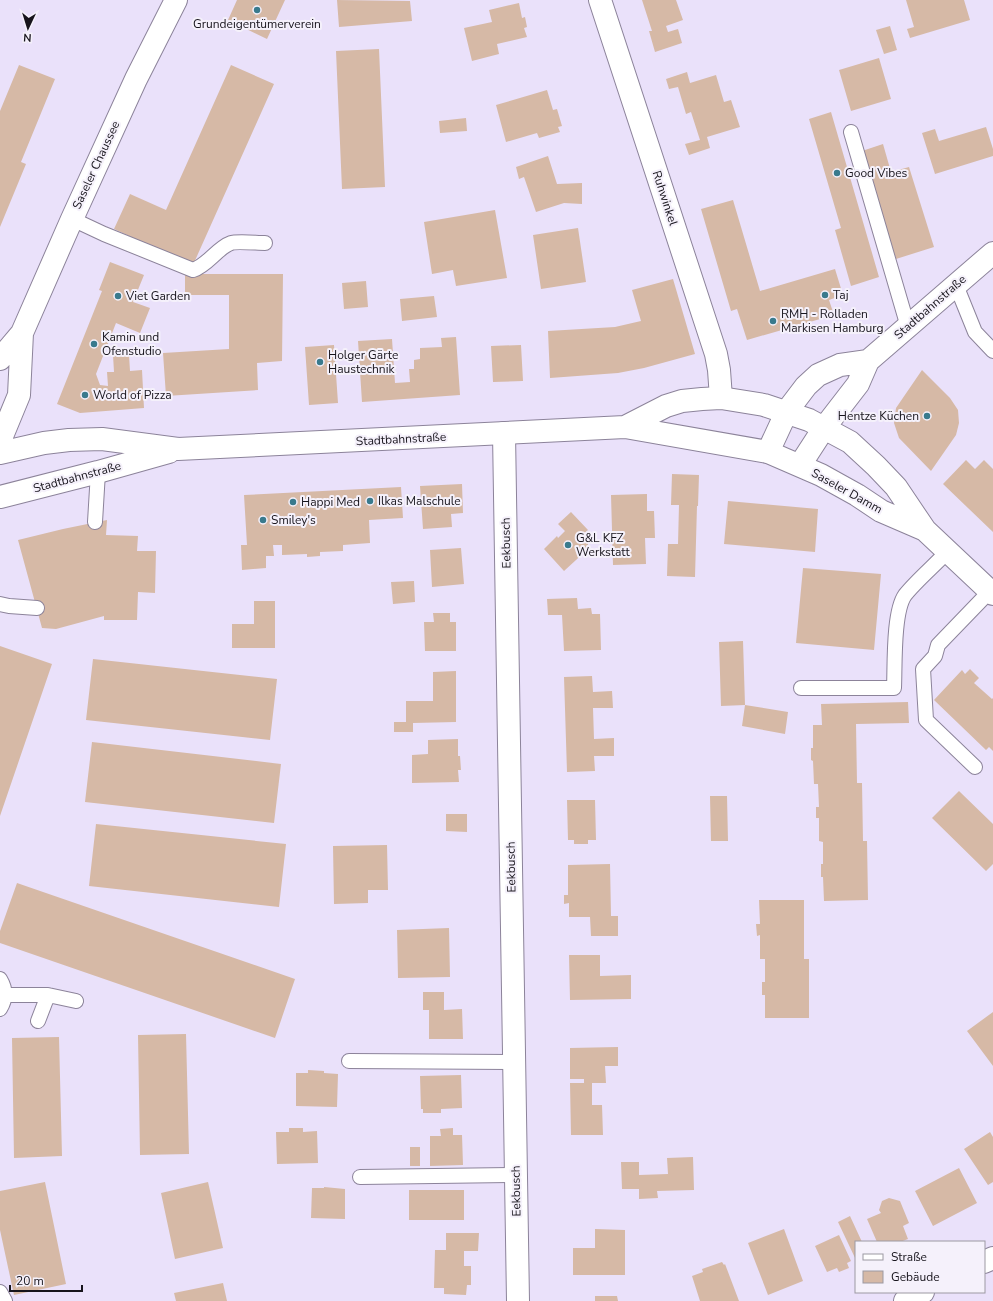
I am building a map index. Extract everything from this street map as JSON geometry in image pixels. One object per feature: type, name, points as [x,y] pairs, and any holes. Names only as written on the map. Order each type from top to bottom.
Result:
[{"type":"main road","name":"Saseler Chaussee","points":[[0,359],[22,333],[136,79],[176,0]]},
{"type":"main road","name":"Ruhwinkel","points":[[600,0],[716,354],[722,398]]},
{"type":"main road","name":"Stadtbahnstraße","points":[[800,465],[824,428],[858,384],[868,361],[993,253]]},
{"type":"main road","name":"Saseler Chaussee","points":[[0,441],[19,395],[22,333]]},
{"type":"main road","points":[[768,452],[787,412],[806,386],[818,375],[840,366],[868,361]]},
{"type":"main road","name":"Stadtbahnstraße","points":[[625,427],[652,412],[682,401],[722,398],[764,405],[787,412]]},
{"type":"main road","name":"Saseler Damm","points":[[787,412],[809,420],[850,442],[896,487],[925,530],[991,592]]},
{"type":"main road","name":"Stadtbahnstraße","points":[[0,453],[69,440],[102,440],[178,449],[625,427],[768,452]]},
{"type":"main road","name":"Eekbusch","points":[[504,433],[518,1301]]},
{"type":"main road","name":"Stadtbahnstraße","points":[[0,497],[98,472],[178,449]]},
{"type":"main road","name":"Saseler Damm","points":[[768,452],[800,465],[857,495],[881,511],[925,530]]},
{"type":"main road","points":[[905,1301],[922,1293]]},
{"type":"lane","points":[[851,132],[908,327]]},
{"type":"lane","points":[[72,219],[104,234],[194,270],[201,268],[217,252],[231,243],[265,243]]},
{"type":"lane","points":[[956,285],[975,332],[993,351]]},
{"type":"lane","points":[[95,522],[98,472]]},
{"type":"lane","points":[[801,688],[894,688],[896,627],[900,605],[905,595],[948,551]]},
{"type":"lane","points":[[975,767],[926,720],[923,669],[935,656],[938,645],[991,592]]},
{"type":"lane","points":[[0,604],[37,608]]},
{"type":"lane","points":[[0,979],[4,987],[5,995],[4,1002],[0,1009]]},
{"type":"lane","points":[[5,995],[48,995],[76,1001]]},
{"type":"lane","points":[[38,1021],[48,995]]},
{"type":"lane","points":[[349,1061],[514,1062]]},
{"type":"lane","points":[[360,1177],[516,1175]]},
{"type":"lane","points":[[0,1292],[5,1301]]},
{"type":"building","name":"Grundeigentümerverein","points":[[237,0],[285,0],[267,39],[228,20]]},
{"type":"building","points":[[337,0],[410,1],[412,21],[339,27]]},
{"type":"building","points":[[642,0],[676,0],[683,20],[666,26],[668,32],[678,29],[682,43],[655,52],[649,31],[652,31]]},
{"type":"building","points":[[906,0],[964,0],[970,20],[910,38],[907,29],[914,27]]},
{"type":"building","points":[[519,3],[522,18],[525,17],[527,27],[524,28],[527,37],[497,44],[499,54],[472,61],[464,28],[492,22],[489,10]]},
{"type":"building","points":[[890,26],[897,50],[884,54],[876,30]]},
{"type":"building","points":[[379,49],[385,187],[342,189],[336,51]]},
{"type":"building","points":[[879,58],[891,99],[851,111],[839,70]]},
{"type":"building","points":[[19,65],[55,79],[21,162],[26,164],[0,227],[0,111]]},
{"type":"building","points":[[231,65],[274,84],[193,265],[114,229],[130,194],[166,210]]},
{"type":"building","points":[[687,72],[690,83],[716,75],[724,102],[731,100],[740,127],[707,137],[710,148],[689,155],[685,144],[700,140],[691,112],[686,114],[678,87],[669,89],[666,79]]},
{"type":"building","points":[[547,90],[553,110],[557,109],[562,126],[558,127],[560,132],[539,138],[537,133],[506,142],[496,105]]},
{"type":"building","name":"Good Vibes","points":[[831,112],[879,277],[851,286],[835,230],[841,228],[809,119]]},
{"type":"building","points":[[466,118],[467,131],[440,133],[439,121]]},
{"type":"building","points":[[986,127],[993,149],[993,156],[935,174],[922,133],[935,129],[939,141]]},
{"type":"building","points":[[883,144],[891,172],[909,167],[934,247],[896,259],[862,151]]},
{"type":"building","points":[[548,156],[557,184],[582,183],[582,204],[564,203],[536,212],[524,177],[519,179],[516,167]]},
{"type":"building","points":[[733,200],[760,291],[835,269],[843,295],[829,300],[834,315],[747,340],[737,309],[731,311],[701,209]]},
{"type":"building","points":[[495,210],[507,278],[456,286],[453,270],[432,274],[424,222]]},
{"type":"building","points":[[578,228],[586,282],[541,289],[533,235]]},
{"type":"building","points":[[110,262],[144,275],[133,302],[150,308],[140,333],[116,323],[96,374],[100,385],[108,386],[107,372],[114,372],[113,355],[129,355],[130,371],[142,370],[144,408],[80,413],[57,404],[102,291],[99,290]]},
{"type":"building","points":[[185,274],[283,274],[282,361],[257,363],[258,390],[166,396],[163,353],[229,349],[229,295],[185,295]]},
{"type":"building","points":[[673,279],[695,354],[644,368],[618,373],[550,378],[548,331],[615,327],[641,321],[632,290]]},
{"type":"building","points":[[366,281],[368,307],[344,309],[342,283]]},
{"type":"building","points":[[434,296],[437,317],[402,321],[400,299]]},
{"type":"building","points":[[456,337],[460,395],[362,402],[358,341],[392,339],[395,383],[410,382],[409,369],[414,369],[414,360],[420,359],[420,348],[442,347],[441,338]]},
{"type":"building","name":"Holger Gärte Haustechnik","points":[[334,345],[338,403],[309,405],[305,347]]},
{"type":"building","points":[[521,345],[523,381],[493,382],[491,346]]},
{"type":"building","name":"Hentze Küchen","points":[[922,370],[950,398],[958,410],[959,423],[956,435],[931,471],[899,438],[894,423],[896,408]]},
{"type":"building","points":[[966,460],[975,469],[984,460],[993,469],[993,532],[943,484]]},
{"type":"building","points":[[672,474],[699,475],[695,577],[667,576],[668,544],[678,544],[679,505],[671,505]]},
{"type":"building","points":[[462,484],[463,513],[451,514],[452,527],[423,529],[420,486]]},
{"type":"building","points":[[401,487],[403,518],[369,520],[370,543],[343,545],[343,551],[320,552],[320,556],[307,557],[307,554],[282,555],[282,545],[273,545],[274,556],[266,556],[266,568],[242,570],[241,545],[247,545],[244,495]]},
{"type":"building","points":[[647,494],[647,511],[654,511],[655,538],[645,538],[646,564],[613,565],[611,495]]},
{"type":"building","points":[[728,501],[818,509],[815,552],[724,544]]},
{"type":"building","name":"G&L KFZ Werkstatt","points":[[571,512],[588,530],[582,535],[588,541],[588,549],[564,571],[544,549],[557,536],[558,538],[565,531],[558,524]]},
{"type":"building","points":[[107,520],[106,535],[138,536],[137,551],[156,551],[155,593],[138,592],[137,620],[104,620],[104,616],[56,629],[42,628],[18,540]]},
{"type":"building","points":[[461,548],[464,584],[432,587],[430,550]]},
{"type":"building","points":[[803,568],[881,574],[874,650],[796,643]]},
{"type":"building","points":[[414,581],[415,602],[393,604],[391,582]]},
{"type":"building","points":[[577,598],[578,609],[591,608],[592,614],[600,614],[601,650],[564,651],[562,615],[548,615],[547,599]]},
{"type":"building","points":[[254,601],[275,601],[275,648],[232,648],[232,624],[254,624]]},
{"type":"building","points":[[433,613],[450,613],[450,622],[456,622],[456,651],[425,651],[424,622],[434,622]]},
{"type":"building","points":[[743,641],[745,705],[721,706],[719,642]]},
{"type":"building","points":[[0,646],[52,664],[0,816]]},
{"type":"building","points":[[93,659],[277,679],[270,740],[86,720]]},
{"type":"building","points":[[970,669],[979,678],[974,683],[992,699],[993,698],[993,751],[989,747],[986,750],[934,700],[962,670],[965,674]]},
{"type":"building","points":[[456,671],[456,722],[413,723],[413,732],[394,732],[394,722],[406,722],[406,701],[433,701],[433,672]]},
{"type":"building","points":[[592,676],[593,692],[612,691],[613,708],[593,708],[594,739],[614,738],[614,756],[594,756],[595,771],[567,772],[564,677]]},
{"type":"building","points":[[908,702],[909,723],[856,724],[857,783],[862,783],[863,841],[867,841],[868,900],[824,901],[823,877],[821,877],[821,864],[823,864],[823,842],[819,841],[819,818],[816,818],[816,807],[819,807],[818,784],[814,784],[813,761],[811,760],[811,748],[813,748],[813,725],[822,725],[821,704]]},
{"type":"building","points":[[745,705],[788,712],[785,734],[742,726]]},
{"type":"building","points":[[458,739],[458,756],[460,756],[461,770],[458,770],[459,782],[412,783],[412,755],[428,754],[428,740]]},
{"type":"building","points":[[92,742],[281,764],[274,823],[85,802]]},
{"type":"building","points":[[959,791],[993,824],[993,864],[986,871],[932,818]]},
{"type":"building","points":[[710,796],[727,796],[728,841],[711,841]]},
{"type":"building","points":[[567,800],[595,800],[596,840],[588,840],[588,844],[574,844],[574,840],[568,840]]},
{"type":"building","points":[[446,814],[467,814],[467,832],[446,831]]},
{"type":"building","points":[[96,824],[286,844],[279,907],[89,886]]},
{"type":"building","points":[[387,845],[388,890],[368,890],[368,903],[334,904],[333,846]]},
{"type":"building","points":[[610,864],[611,916],[618,916],[618,936],[591,936],[590,917],[569,917],[569,903],[564,904],[564,895],[568,895],[568,865]]},
{"type":"building","points":[[17,883],[295,979],[275,1038],[0,943],[0,931]]},
{"type":"building","points":[[759,900],[804,900],[804,959],[809,959],[809,1018],[765,1018],[765,995],[762,995],[762,982],[765,982],[765,959],[760,959],[760,935],[757,936],[756,924],[760,924]]},
{"type":"building","points":[[449,928],[450,977],[398,978],[397,930]]},
{"type":"building","points":[[569,955],[600,955],[600,976],[631,975],[631,999],[570,1000]]},
{"type":"building","points":[[423,992],[444,992],[444,1010],[462,1009],[463,1039],[429,1039],[429,1010],[423,1010]]},
{"type":"building","points":[[993,1012],[993,1066],[967,1031]]},
{"type":"building","points":[[186,1034],[189,1154],[140,1155],[138,1035]]},
{"type":"building","points":[[59,1037],[62,1156],[14,1158],[12,1038]]},
{"type":"building","points":[[618,1047],[618,1066],[605,1066],[606,1083],[592,1083],[592,1105],[602,1105],[603,1135],[571,1135],[570,1083],[584,1083],[584,1079],[570,1079],[570,1048]]},
{"type":"building","points":[[308,1070],[338,1074],[337,1107],[296,1106],[296,1073],[308,1073]]},
{"type":"building","points":[[461,1075],[462,1108],[441,1109],[441,1113],[423,1113],[423,1109],[421,1109],[420,1076]]},
{"type":"building","points":[[289,1128],[303,1128],[303,1132],[317,1131],[318,1163],[277,1164],[276,1132],[289,1132]]},
{"type":"building","points":[[453,1128],[453,1135],[462,1135],[463,1165],[430,1166],[430,1136],[441,1136],[440,1129]]},
{"type":"building","points":[[990,1132],[993,1137],[993,1182],[988,1185],[964,1149]]},
{"type":"building","points":[[410,1147],[420,1147],[420,1166],[410,1166]]},
{"type":"building","points":[[693,1157],[694,1190],[657,1191],[658,1198],[639,1199],[639,1189],[622,1189],[621,1162],[639,1162],[639,1175],[668,1174],[667,1158]]},
{"type":"building","points":[[959,1168],[977,1203],[933,1226],[915,1191]]},
{"type":"building","points":[[45,1182],[66,1284],[14,1295],[0,1230],[0,1191]]},
{"type":"building","points":[[208,1182],[223,1248],[175,1259],[161,1193]]},
{"type":"building","points":[[324,1187],[345,1189],[345,1219],[311,1218],[312,1188]]},
{"type":"building","points":[[409,1190],[464,1190],[464,1220],[409,1220]]},
{"type":"building","points":[[889,1198],[900,1201],[909,1223],[903,1226],[908,1239],[903,1241],[877,1241],[867,1219],[881,1213],[879,1210],[882,1201]]},
{"type":"building","points":[[850,1216],[862,1241],[855,1241],[855,1258],[838,1222]]},
{"type":"building","points":[[595,1229],[625,1230],[625,1275],[573,1275],[573,1248],[595,1248]]},
{"type":"building","points":[[784,1229],[803,1281],[768,1295],[748,1243]]},
{"type":"building","points":[[446,1233],[479,1233],[478,1251],[464,1251],[464,1266],[471,1266],[471,1285],[467,1285],[466,1295],[444,1294],[444,1288],[434,1288],[435,1250],[446,1250]]},
{"type":"building","points":[[839,1235],[851,1261],[847,1263],[849,1268],[839,1272],[837,1268],[827,1272],[815,1246]]},
{"type":"building","points":[[722,1262],[724,1265],[725,1264],[739,1301],[700,1301],[692,1276],[703,1272],[702,1269]]},
{"type":"building","points":[[223,1283],[227,1301],[176,1301],[174,1293]]},
{"type":"building","points":[[595,1296],[617,1296],[618,1301],[595,1301]]},
{"type":"place","name":"Grundeigentümerverein","points":[[257,10]]},
{"type":"place","name":"Good Vibes","points":[[837,173]]},
{"type":"place","name":"Taj","points":[[825,295]]},
{"type":"place","name":"Viet Garden","points":[[118,296]]},
{"type":"place","name":"RMH - Rolladen Markisen Hamburg","points":[[773,321]]},
{"type":"place","name":"Kamin und Ofenstudio","points":[[94,344]]},
{"type":"place","name":"Holger Gärte Haustechnik","points":[[320,362]]},
{"type":"place","name":"World of Pizza","points":[[85,395]]},
{"type":"place","name":"Hentze Küchen","points":[[927,416]]},
{"type":"place","name":"Ilkas Malschule","points":[[370,501]]},
{"type":"place","name":"Happi Med","points":[[293,502]]},
{"type":"place","name":"Smiley's","points":[[263,520]]},
{"type":"place","name":"G&L KFZ Werkstatt","points":[[568,545]]}]
